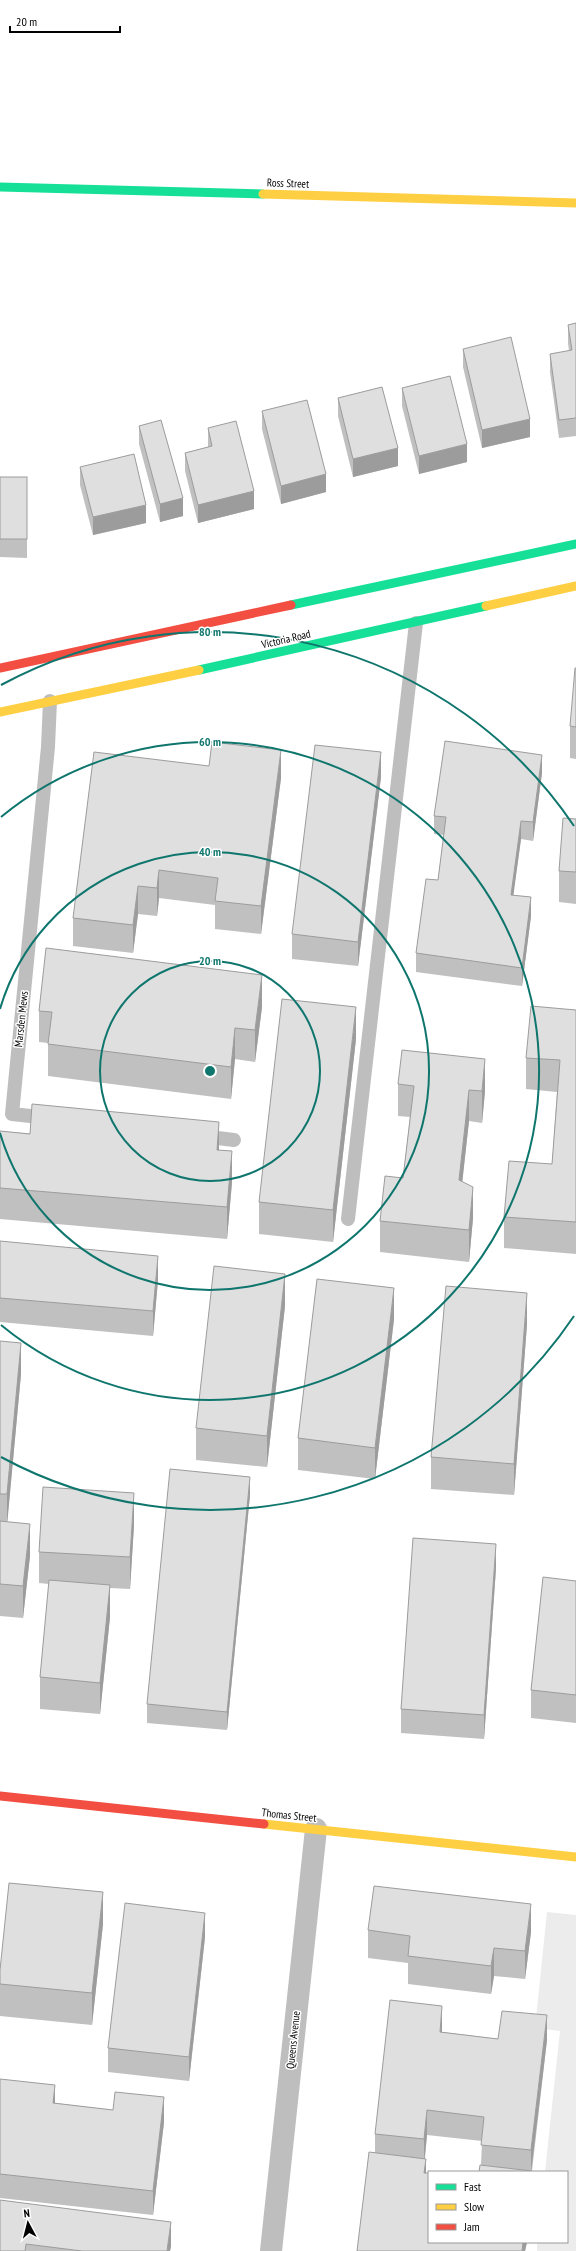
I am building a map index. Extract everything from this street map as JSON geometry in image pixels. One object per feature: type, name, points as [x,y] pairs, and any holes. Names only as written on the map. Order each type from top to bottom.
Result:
[{"type":"main road","name":"Ross Street","points":[[0,187],[576,202]]},
{"type":"main road","points":[[0,668],[576,544]]},
{"type":"main road","name":"Victoria Road","points":[[0,712],[416,623],[576,586]]},
{"type":"main road","name":"Thomas Street","points":[[0,1796],[576,1857]]},
{"type":"street","name":"Queens Avenue","points":[[271,2251],[316,1829]]},
{"type":"lane","points":[[348,1219],[416,623]]},
{"type":"lane","name":"Marsden Mews","points":[[50,701],[47,755],[12,1114],[59,1119]]},
{"type":"lane","points":[[186,1134],[234,1140]]},
{"type":"shaded area","points":[[547,1912],[576,1915],[576,2251],[537,2251],[537,2243],[568,2243],[568,2171],[545,2171],[560,2031],[535,2028]]},
{"type":"building","points":[[576,323],[576,418],[559,420],[550,354],[572,350],[568,325]]},
{"type":"building","points":[[511,337],[530,419],[482,430],[463,349]]},
{"type":"building","points":[[450,376],[467,444],[419,456],[402,388]]},
{"type":"building","points":[[382,387],[398,448],[353,459],[338,398]]},
{"type":"building","points":[[307,400],[326,474],[281,486],[262,411]]},
{"type":"building","points":[[161,420],[183,498],[160,504],[139,426]]},
{"type":"building","points":[[236,421],[254,491],[198,505],[185,453],[212,446],[208,428]]},
{"type":"building","points":[[134,454],[146,505],[93,517],[80,467]]},
{"type":"building","points":[[0,477],[27,477],[27,539],[0,539]]},
{"type":"building","points":[[576,668],[576,727],[570,726]]},
{"type":"building","points":[[445,741],[542,755],[533,822],[521,821],[511,895],[531,897],[522,968],[416,953],[426,879],[438,880],[446,817],[434,816]]},
{"type":"building","points":[[212,742],[281,750],[261,906],[215,901],[218,878],[159,870],[157,888],[138,886],[133,925],[73,918],[94,752],[209,766]]},
{"type":"building","points":[[315,745],[381,752],[358,942],[292,934]]},
{"type":"building","points":[[563,818],[576,819],[576,872],[559,871]]},
{"type":"building","points":[[46,948],[262,975],[255,1030],[235,1028],[231,1067],[48,1044],[52,1012],[39,1011]]},
{"type":"building","points":[[282,999],[356,1007],[333,1210],[259,1202]]},
{"type":"building","points":[[531,1006],[576,1010],[576,1222],[504,1217],[509,1161],[552,1164],[560,1060],[526,1058]]},
{"type":"building","points":[[402,1050],[485,1059],[482,1091],[469,1090],[459,1180],[473,1187],[469,1230],[380,1221],[385,1176],[403,1178],[414,1086],[398,1084]]},
{"type":"building","points":[[32,1104],[219,1122],[217,1150],[232,1151],[227,1207],[0,1188],[0,1131],[30,1134]]},
{"type":"building","points":[[0,1241],[158,1256],[153,1311],[0,1298]]},
{"type":"building","points":[[214,1266],[285,1274],[267,1436],[196,1428]]},
{"type":"building","points":[[317,1279],[394,1288],[375,1448],[298,1438]]},
{"type":"building","points":[[446,1286],[527,1293],[514,1464],[431,1457]]},
{"type":"building","points":[[0,1341],[21,1343],[7,1494],[0,1494]]},
{"type":"building","points":[[170,1469],[250,1477],[227,1712],[147,1704]]},
{"type":"building","points":[[43,1487],[134,1493],[130,1557],[39,1552]]},
{"type":"building","points":[[0,1521],[30,1524],[23,1586],[0,1584]]},
{"type":"building","points":[[413,1538],[496,1544],[484,1715],[401,1709]]},
{"type":"building","points":[[543,1577],[576,1581],[576,1695],[531,1690]]},
{"type":"building","points":[[49,1580],[110,1585],[100,1683],[40,1677]]},
{"type":"building","points":[[9,1883],[103,1892],[92,1993],[0,1984],[0,1970]]},
{"type":"building","points":[[374,1886],[531,1904],[525,1951],[494,1948],[491,1966],[408,1956],[410,1936],[368,1930]]},
{"type":"building","points":[[125,1903],[205,1913],[189,2057],[108,2048]]},
{"type":"building","points":[[390,2000],[442,2006],[440,2032],[498,2039],[502,2011],[547,2015],[531,2150],[481,2145],[484,2117],[427,2110],[424,2139],[375,2134]]},
{"type":"building","points":[[0,2079],[55,2085],[53,2103],[113,2110],[115,2092],[164,2097],[153,2191],[0,2174]]},
{"type":"building","points":[[369,2152],[426,2159],[424,2173],[428,2173],[428,2243],[523,2243],[522,2251],[357,2251]]},
{"type":"building","points":[[480,2165],[532,2171],[479,2171]]},
{"type":"building","points":[[0,2200],[171,2222],[167,2251],[82,2251],[26,2244],[25,2251],[0,2251]]},
{"type":"traffic: fast","points":[[0,187],[263,194]]},
{"type":"traffic: fast","points":[[291,605],[576,544]]},
{"type":"traffic: fast","points":[[199,670],[486,606]]},
{"type":"traffic: slow","points":[[263,194],[576,203]]},
{"type":"traffic: slow","points":[[486,606],[576,586]]},
{"type":"traffic: slow","points":[[0,712],[199,670]]},
{"type":"traffic: slow","points":[[264,1824],[576,1857]]},
{"type":"traffic: jam","points":[[0,668],[291,605]]},
{"type":"traffic: jam","points":[[0,1796],[264,1824]]}]
